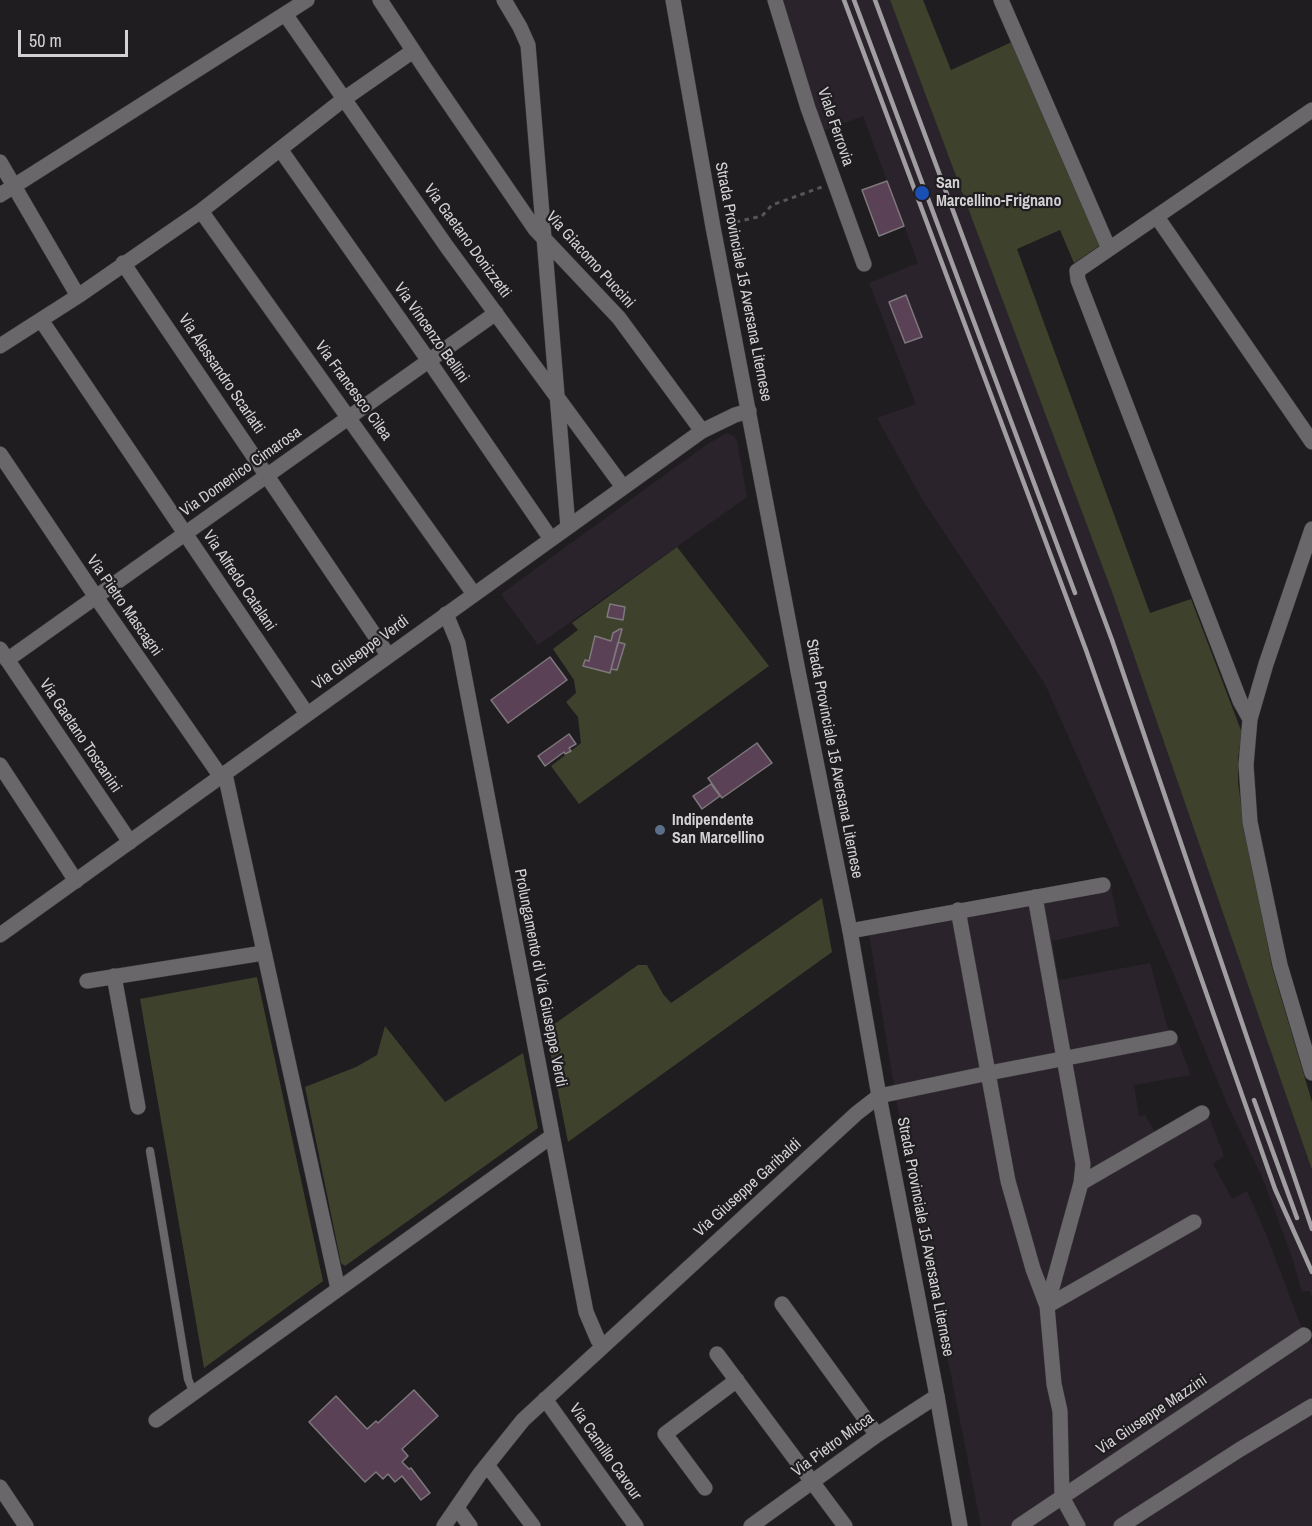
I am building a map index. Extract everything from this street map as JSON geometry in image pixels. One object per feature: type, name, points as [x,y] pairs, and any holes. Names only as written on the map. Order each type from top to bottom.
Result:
[{"type":"street","points":[[0,195],[307,0]]},
{"type":"street","name":"Via Giacomo Puccini","points":[[380,0],[545,240],[619,318],[702,431]]},
{"type":"street","points":[[504,0],[528,45],[538,188],[545,240],[568,527]]},
{"type":"street","name":"Strada Provinciale 15 Aversana Liternese","points":[[673,0],[713,226],[796,664],[850,931],[960,1526]]},
{"type":"street","name":"Viale Ferrovia","points":[[775,0],[808,108],[864,264]]},
{"type":"street","points":[[1001,0],[1109,249]]},
{"type":"street","name":"Via Gaetano Donizzetti","points":[[285,14],[496,313],[623,487]]},
{"type":"street","points":[[0,346],[78,296],[201,211],[344,99],[413,51]]},
{"type":"street","points":[[1250,719],[1240,701],[1078,280],[1077,271],[1312,110]]},
{"type":"street","name":"Via Vincenzo Bellini","points":[[280,149],[551,539]]},
{"type":"street","points":[[0,162],[78,296]]},
{"type":"street","name":"Via Francesco Cilea","points":[[201,211],[474,594]]},
{"type":"street","points":[[1157,218],[1312,442]]},
{"type":"street","name":"Via Alessandro Scarlatti","points":[[123,263],[388,655]]},
{"type":"street","name":"Via Domenico Cimarosa","points":[[4,655],[96,597],[496,313]]},
{"type":"street","name":"Via Alfredo Catalani","points":[[40,320],[307,714]]},
{"type":"street","name":"Via Giuseppe Verdi","points":[[0,935],[702,431],[735,415],[749,411]]},
{"type":"street","name":"Via Pietro Mascagni","points":[[0,454],[96,597],[223,775]]},
{"type":"street","points":[[1312,529],[1250,719],[1246,765],[1250,822],[1280,965],[1312,1072]]},
{"type":"street","name":"Prolungamento di Via Giuseppe Verdi","points":[[446,614],[458,643],[586,1312],[603,1346]]},
{"type":"street","name":"Via Gaetano Toscanini","points":[[4,655],[130,842]]},
{"type":"street","points":[[1,768],[76,881]]},
{"type":"street","points":[[223,775],[338,1289]]},
{"type":"street","points":[[850,931],[1103,885]]},
{"type":"street","points":[[1035,897],[1066,1059],[1083,1164],[1081,1183],[1047,1306]]},
{"type":"street","points":[[958,910],[1008,1181],[1033,1269],[1047,1306],[1054,1384],[1060,1411],[1062,1497],[1078,1526]]},
{"type":"street","points":[[87,981],[263,953]]},
{"type":"street","points":[[114,976],[138,1107]]},
{"type":"street","name":"Via Giuseppe Garibaldi","points":[[444,1526],[487,1465],[523,1420],[857,1113],[879,1096],[989,1072],[1170,1038]]},
{"type":"street","points":[[1081,1183],[1202,1113]]},
{"type":"street","points":[[156,1420],[193,1391],[552,1136]]},
{"type":"street","points":[[1047,1306],[1194,1222]]},
{"type":"street","points":[[782,1304],[877,1436]]},
{"type":"street","name":"Via Giuseppe Mazzini","points":[[1019,1526],[1304,1335]]},
{"type":"street","points":[[717,1354],[845,1526]]},
{"type":"street","points":[[705,1488],[665,1434],[736,1380]]},
{"type":"street","name":"Via Pietro Micca","points":[[751,1526],[937,1396]]},
{"type":"street","name":"Via Camillo Cavour","points":[[545,1399],[636,1526]]},
{"type":"street","points":[[1121,1526],[1312,1406]]},
{"type":"street","points":[[487,1465],[533,1526]]},
{"type":"street","points":[[0,1487],[26,1526]]},
{"type":"street","points":[[457,1508],[470,1526]]},
{"type":"lane","points":[[150,1151],[188,1379],[193,1391]]},
{"type":"path","points":[[713,226],[762,216],[772,205],[835,183]]},
{"type":"shaded area","points":[[782,0],[890,0],[1112,592],[1312,1170],[1312,1297],[1309,1291],[1302,1292],[1292,1257],[1263,1179],[1228,1106],[1169,963],[1045,684],[922,499],[877,418],[916,404],[869,283],[918,263],[863,116],[823,131]]},
{"type":"shaded area","points":[[727,433],[734,436],[737,441],[747,497],[538,645],[501,594],[706,445]]},
{"type":"shaded area","points":[[1111,887],[1119,926],[1052,941],[1059,980],[1150,963],[1169,1033],[1175,1033],[1191,1075],[1134,1085],[1139,1116],[1145,1115],[1155,1132],[1204,1104],[1224,1156],[1213,1164],[1232,1199],[1247,1191],[1264,1229],[1301,1326],[1312,1344],[1312,1526],[981,1526],[897,1104],[869,934]]},
{"type":"green space","points":[[890,0],[923,0],[951,70],[1014,41],[1102,244],[1074,263],[1060,230],[1017,249],[1150,613],[1191,599],[1242,733],[1238,758],[1238,783],[1243,818],[1272,967],[1312,1102],[1312,1170],[1112,592]]},
{"type":"green space","points":[[677,547],[769,666],[579,804],[551,766],[581,743],[578,717],[566,702],[576,693],[574,680],[553,649],[578,630],[572,623]]},
{"type":"green space","points":[[822,898],[832,952],[568,1142],[546,1030],[638,965],[647,965],[663,994],[671,1003]]},
{"type":"green space","points":[[257,977],[323,1281],[204,1368],[140,999]]},
{"type":"green space","points":[[385,1026],[445,1102],[523,1053],[538,1128],[345,1266],[341,1263],[305,1087],[356,1067],[377,1055]]},
{"type":"building","name":"San Marcellino-Frignano","points":[[887,181],[904,226],[879,236],[862,190]]},
{"type":"building","points":[[906,295],[922,337],[905,343],[889,302]]},
{"type":"building","points":[[610,604],[625,607],[623,620],[607,617]]},
{"type":"building","points":[[622,629],[610,673],[583,666],[585,660],[589,661],[595,636],[611,641],[613,633]]},
{"type":"building","points":[[618,642],[625,644],[617,670],[611,669]]},
{"type":"building","points":[[550,657],[567,680],[508,723],[491,700]]},
{"type":"building","points":[[569,734],[576,744],[569,748],[571,751],[565,754],[564,752],[545,766],[538,756]]},
{"type":"building","points":[[757,743],[772,763],[722,798],[708,778]]},
{"type":"building","points":[[711,784],[720,796],[702,809],[693,796]]},
{"type":"building","points":[[414,1390],[438,1416],[402,1449],[408,1456],[402,1462],[409,1469],[411,1468],[430,1493],[421,1500],[402,1476],[395,1482],[388,1474],[383,1479],[376,1472],[365,1482],[309,1422],[336,1396],[367,1429],[376,1421],[378,1423]]},
{"type":"railway","points":[[844,0],[1086,650],[1275,1189],[1312,1272]]},
{"type":"railway","points":[[854,0],[1075,593]]},
{"type":"railway","points":[[875,0],[1112,640],[1312,1229]]},
{"type":"railway","points":[[1254,1100],[1297,1218]]},
{"type":"place","name":"San Marcellino-Frignano","points":[[922,193]]},
{"type":"place","name":"Indipendente San Marcellino","points":[[660,830]]}]
